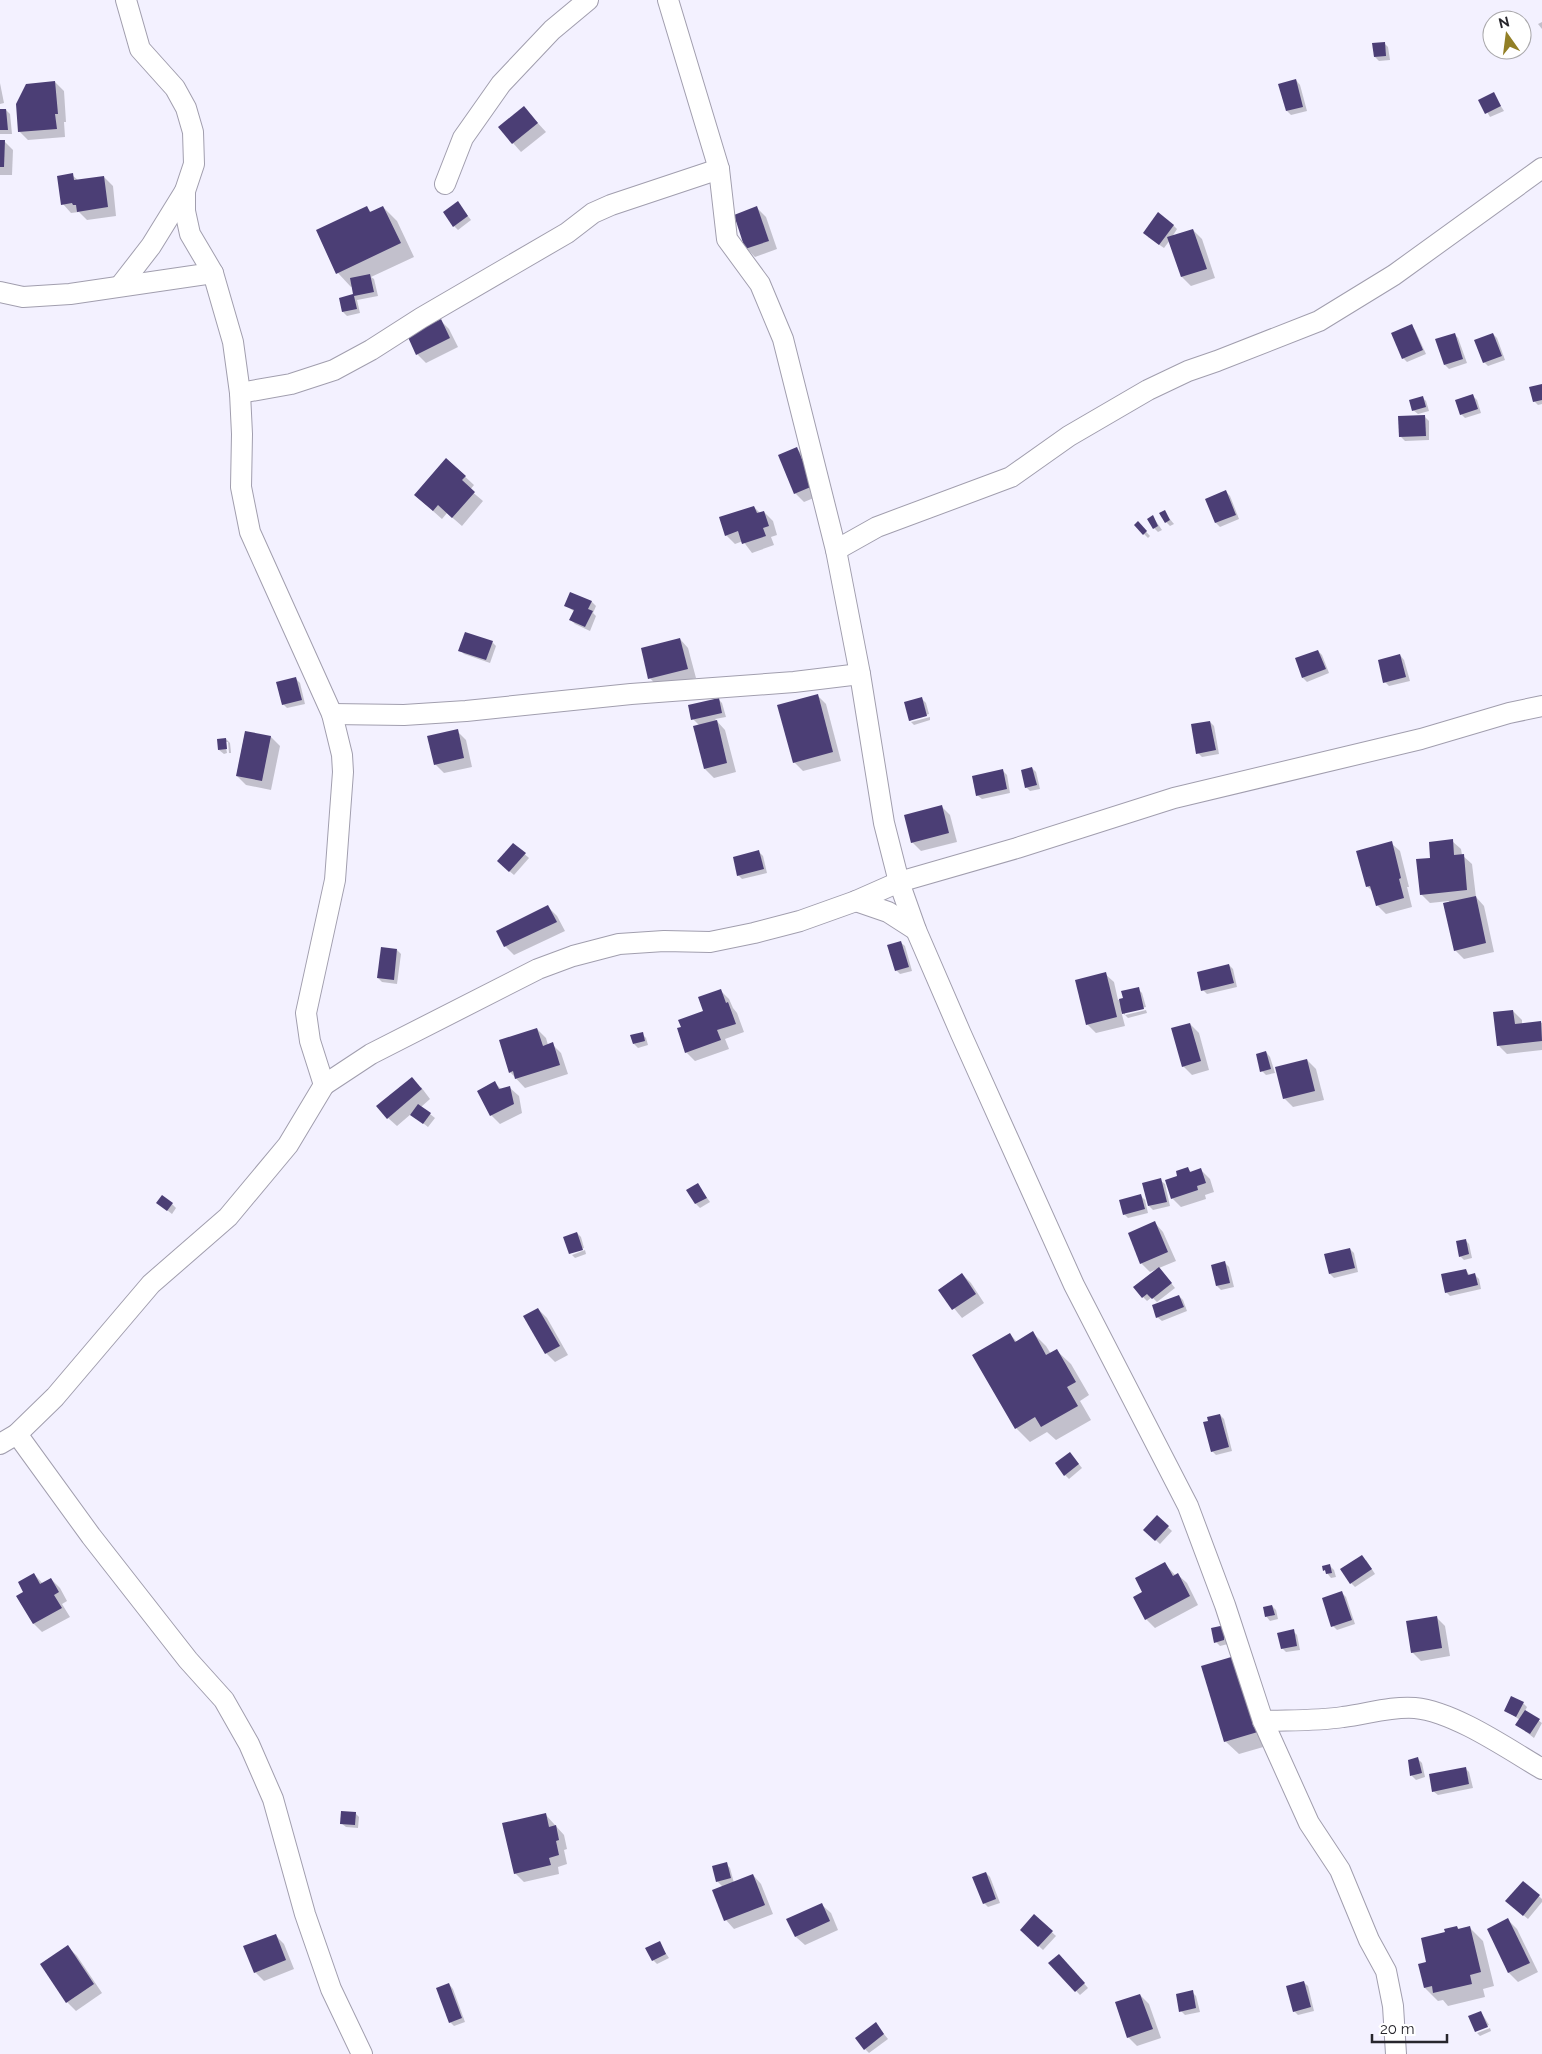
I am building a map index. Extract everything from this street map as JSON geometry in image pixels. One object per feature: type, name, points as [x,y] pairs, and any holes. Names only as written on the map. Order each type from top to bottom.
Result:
[{"type":"street","points":[[120,286],[151,246],[185,191],[194,164],[192,132],[186,108],[175,88],[140,49],[126,0]]},
{"type":"street","points":[[444,184],[463,138],[501,84],[552,30],[588,0]]},
{"type":"street","points":[[668,0],[719,169],[727,239],[760,284],[784,338],[836,550],[860,674],[884,823],[899,882],[916,930],[1074,1285],[1188,1506],[1226,1605],[1263,1721],[1309,1824],[1340,1870],[1369,1940],[1386,1970],[1393,2006],[1396,2054]]},
{"type":"street","points":[[836,550],[877,527],[1011,477],[1069,436],[1148,390],[1188,371],[1319,321],[1394,275],[1542,168]]},
{"type":"street","points":[[240,393],[291,384],[334,370],[371,350],[421,318],[567,233],[593,213],[611,205],[719,169]]},
{"type":"street","points":[[185,191],[185,211],[190,234],[214,273],[232,342],[240,393],[242,434],[241,486],[250,532],[332,714],[342,755],[343,772],[335,880],[306,1012],[310,1041],[324,1085]]},
{"type":"street","points":[[0,292],[23,297],[60,295],[214,273]]},
{"type":"street","points":[[332,714],[404,715],[466,711],[630,694],[794,682],[860,674]]},
{"type":"street","points":[[0,1444],[17,1434],[55,1397],[151,1284],[228,1217],[288,1145],[324,1085],[371,1054],[538,969],[573,956],[619,944],[664,941],[710,942],[800,921],[856,901],[899,882],[1017,848],[1174,798],[1421,739],[1509,713],[1542,706]]},
{"type":"street","points":[[856,901],[888,912],[916,930]]},
{"type":"street","points":[[17,1434],[102,1551],[188,1660],[224,1700],[248,1744],[273,1799],[305,1914],[331,1989],[362,2054]]},
{"type":"street","points":[[1263,1721],[1341,1718],[1385,1710],[1416,1708],[1447,1717],[1485,1736],[1542,1769]]},
{"type":"building","points":[[1385,42],[1386,56],[1374,57],[1372,43]]},
{"type":"building","points":[[1296,79],[1303,107],[1286,111],[1278,84]]},
{"type":"building","points":[[55,81],[58,114],[55,114],[57,129],[18,132],[16,104],[26,84]]},
{"type":"building","points":[[1494,92],[1501,106],[1485,114],[1478,100]]},
{"type":"building","points":[[524,106],[538,123],[512,144],[498,127]]},
{"type":"building","points":[[0,109],[6,109],[8,130],[0,130]]},
{"type":"building","points":[[0,140],[5,140],[4,167],[0,167]]},
{"type":"building","points":[[73,173],[74,180],[104,176],[108,207],[77,212],[76,205],[72,203],[61,205],[57,176]]},
{"type":"building","points":[[458,201],[468,216],[453,227],[443,212]]},
{"type":"building","points":[[367,206],[370,212],[383,206],[401,243],[336,274],[316,230]]},
{"type":"building","points":[[757,206],[769,241],[745,249],[734,215]]},
{"type":"building","points":[[1158,212],[1174,225],[1159,245],[1143,233]]},
{"type":"building","points":[[1193,229],[1207,269],[1181,277],[1167,237]]},
{"type":"building","points":[[370,274],[374,292],[354,296],[357,309],[342,312],[339,298],[353,294],[350,278]]},
{"type":"building","points":[[441,319],[450,338],[416,355],[407,335]]},
{"type":"building","points":[[1412,324],[1423,350],[1402,359],[1391,333]]},
{"type":"building","points":[[1455,333],[1463,359],[1444,365],[1435,339]]},
{"type":"building","points":[[1493,333],[1502,356],[1483,363],[1474,340]]},
{"type":"building","points":[[1542,384],[1542,400],[1533,402],[1529,387]]},
{"type":"building","points":[[1473,394],[1478,409],[1460,415],[1455,400]]},
{"type":"building","points":[[1423,396],[1426,407],[1412,411],[1409,400]]},
{"type":"building","points":[[1425,415],[1426,436],[1399,437],[1398,416]]},
{"type":"building","points":[[797,447],[813,486],[794,494],[778,455]]},
{"type":"building","points":[[446,458],[466,476],[462,480],[475,492],[452,518],[438,505],[433,511],[414,495]]},
{"type":"building","points":[[1226,490],[1236,515],[1215,523],[1205,499]]},
{"type":"building","points":[[754,506],[757,513],[764,511],[769,526],[763,528],[766,536],[742,544],[738,531],[725,536],[719,517]]},
{"type":"building","points":[[1165,510],[1170,520],[1165,523],[1159,513]]},
{"type":"building","points":[[1153,515],[1158,526],[1153,529],[1147,519]]},
{"type":"building","points":[[1138,521],[1147,531],[1143,535],[1134,525]]},
{"type":"building","points":[[570,592],[592,601],[588,609],[593,611],[585,627],[569,620],[574,610],[564,606]]},
{"type":"building","points":[[465,632],[493,641],[486,660],[458,651]]},
{"type":"building","points":[[680,638],[688,669],[648,679],[641,648]]},
{"type":"building","points":[[1318,650],[1326,669],[1302,678],[1295,658]]},
{"type":"building","points":[[1400,654],[1406,677],[1383,683],[1378,660]]},
{"type":"building","points":[[296,677],[302,700],[282,705],[276,682]]},
{"type":"building","points":[[818,694],[833,752],[793,763],[777,705]]},
{"type":"building","points":[[922,697],[927,716],[909,721],[904,702]]},
{"type":"building","points":[[719,698],[722,713],[691,720],[688,705]]},
{"type":"building","points":[[717,720],[727,763],[704,769],[693,726]]},
{"type":"building","points":[[1210,721],[1216,750],[1196,754],[1191,724]]},
{"type":"building","points":[[458,729],[464,758],[434,765],[427,736]]},
{"type":"building","points":[[245,731],[271,736],[262,781],[236,776]]},
{"type":"building","points":[[226,738],[227,749],[218,750],[217,739]]},
{"type":"building","points":[[1032,767],[1037,785],[1025,788],[1021,770]]},
{"type":"building","points":[[1003,769],[1007,789],[976,796],[972,776]]},
{"type":"building","points":[[942,805],[949,833],[911,843],[904,815]]},
{"type":"building","points":[[1453,839],[1454,855],[1464,854],[1467,890],[1420,895],[1416,859],[1430,858],[1429,842]]},
{"type":"building","points":[[1392,841],[1404,898],[1376,906],[1370,886],[1366,887],[1356,851]]},
{"type":"building","points":[[513,843],[526,853],[509,872],[497,861]]},
{"type":"building","points":[[759,850],[764,869],[737,876],[733,857]]},
{"type":"building","points":[[1476,896],[1486,943],[1454,951],[1443,903]]},
{"type":"building","points":[[548,905],[557,922],[504,947],[496,931]]},
{"type":"building","points":[[901,941],[909,967],[895,971],[887,945]]},
{"type":"building","points":[[381,947],[397,949],[394,980],[377,978]]},
{"type":"building","points":[[1229,964],[1234,983],[1201,991],[1197,972]]},
{"type":"building","points":[[1106,972],[1117,1017],[1086,1025],[1075,980]]},
{"type":"building","points":[[1139,987],[1144,1009],[1122,1014],[1119,999],[1123,998],[1121,991]]},
{"type":"building","points":[[721,989],[736,1024],[717,1030],[721,1040],[685,1053],[677,1028],[681,1027],[678,1020],[703,1011],[698,997]]},
{"type":"building","points":[[1513,1010],[1515,1024],[1541,1021],[1542,1041],[1497,1046],[1493,1012]]},
{"type":"building","points":[[1190,1023],[1201,1061],[1182,1067],[1171,1028]]},
{"type":"building","points":[[537,1028],[543,1046],[553,1042],[560,1065],[515,1079],[513,1071],[509,1073],[499,1040]]},
{"type":"building","points":[[643,1032],[645,1041],[633,1044],[630,1035]]},
{"type":"building","points":[[1266,1051],[1271,1069],[1260,1072],[1256,1054]]},
{"type":"building","points":[[1307,1059],[1315,1091],[1283,1099],[1275,1067]]},
{"type":"building","points":[[412,1077],[422,1089],[387,1119],[376,1106]]},
{"type":"building","points":[[495,1081],[499,1089],[510,1086],[514,1104],[490,1116],[477,1091]]},
{"type":"building","points":[[418,1104],[431,1113],[423,1124],[410,1115]]},
{"type":"building","points":[[1188,1167],[1190,1172],[1201,1168],[1206,1183],[1197,1186],[1198,1190],[1171,1199],[1165,1180],[1177,1176],[1176,1171]]},
{"type":"building","points":[[1161,1178],[1167,1202],[1148,1206],[1142,1183]]},
{"type":"building","points":[[698,1183],[707,1198],[695,1204],[686,1190]]},
{"type":"building","points":[[1141,1194],[1145,1209],[1123,1215],[1119,1200]]},
{"type":"building","points":[[162,1195],[173,1203],[167,1211],[156,1203]]},
{"type":"building","points":[[1155,1221],[1168,1252],[1140,1264],[1128,1233]]},
{"type":"building","points":[[577,1232],[583,1250],[569,1254],[563,1237]]},
{"type":"building","points":[[1466,1239],[1469,1254],[1459,1257],[1456,1241]]},
{"type":"building","points":[[1350,1248],[1355,1268],[1329,1274],[1324,1254]]},
{"type":"building","points":[[1225,1261],[1230,1283],[1216,1286],[1211,1265]]},
{"type":"building","points":[[1159,1267],[1172,1283],[1152,1299],[1147,1294],[1142,1298],[1133,1287]]},
{"type":"building","points":[[1466,1269],[1468,1275],[1475,1273],[1478,1285],[1445,1293],[1441,1274]]},
{"type":"building","points":[[962,1273],[976,1294],[952,1310],[938,1290]]},
{"type":"building","points":[[1179,1295],[1184,1307],[1156,1318],[1152,1305]]},
{"type":"building","points":[[538,1308],[560,1346],[545,1354],[523,1316]]},
{"type":"building","points":[[1033,1331],[1046,1355],[1057,1349],[1076,1382],[1067,1387],[1078,1406],[1041,1427],[1035,1417],[1015,1429],[972,1355],[1010,1333],[1015,1342]]},
{"type":"building","points":[[1220,1414],[1229,1447],[1211,1452],[1203,1422],[1208,1421],[1207,1417]]},
{"type":"building","points":[[1070,1452],[1079,1464],[1064,1476],[1055,1463]]},
{"type":"building","points":[[1157,1515],[1169,1526],[1155,1541],[1143,1530]]},
{"type":"building","points":[[1362,1555],[1372,1569],[1350,1584],[1340,1569]]},
{"type":"building","points":[[1165,1562],[1173,1576],[1178,1573],[1190,1596],[1145,1620],[1133,1597],[1142,1592],[1135,1578]]},
{"type":"building","points":[[1330,1564],[1332,1573],[1326,1574],[1322,1566]]},
{"type":"building","points":[[34,1573],[40,1584],[51,1578],[59,1592],[54,1595],[62,1608],[33,1624],[16,1596],[23,1592],[18,1582]]},
{"type":"building","points":[[1342,1591],[1352,1620],[1331,1627],[1322,1598]]},
{"type":"building","points":[[1272,1605],[1275,1615],[1265,1617],[1263,1607]]},
{"type":"building","points":[[1437,1616],[1442,1648],[1411,1653],[1406,1621]]},
{"type":"building","points":[[1225,1625],[1227,1635],[1224,1636],[1224,1640],[1214,1643],[1211,1628]]},
{"type":"building","points":[[1294,1629],[1297,1646],[1281,1649],[1277,1633]]},
{"type":"building","points":[[1238,1655],[1261,1731],[1224,1742],[1201,1666]]},
{"type":"building","points":[[1511,1696],[1524,1702],[1516,1717],[1504,1711]]},
{"type":"building","points":[[1525,1710],[1540,1719],[1530,1734],[1515,1725]]},
{"type":"building","points":[[1418,1757],[1422,1773],[1410,1776],[1408,1760]]},
{"type":"building","points":[[1466,1767],[1469,1784],[1432,1792],[1429,1774]]},
{"type":"building","points":[[341,1811],[356,1812],[355,1825],[340,1824]]},
{"type":"building","points":[[546,1813],[549,1827],[556,1825],[559,1840],[556,1841],[559,1855],[549,1858],[551,1865],[514,1874],[502,1823]]},
{"type":"building","points":[[727,1862],[731,1878],[716,1882],[712,1866]]},
{"type":"building","points":[[986,1872],[996,1899],[983,1904],[972,1877]]},
{"type":"building","points":[[753,1874],[765,1905],[724,1921],[712,1890]]},
{"type":"building","points":[[1523,1881],[1540,1895],[1523,1916],[1505,1901]]},
{"type":"building","points":[[822,1903],[830,1921],[795,1937],[786,1919]]},
{"type":"building","points":[[1034,1914],[1053,1931],[1038,1947],[1020,1930]]},
{"type":"building","points":[[1508,1918],[1530,1963],[1508,1973],[1487,1929]]},
{"type":"building","points":[[1457,1926],[1458,1929],[1470,1926],[1481,1972],[1470,1975],[1472,1984],[1433,1993],[1432,1986],[1424,1988],[1418,1964],[1426,1962],[1421,1938],[1445,1932],[1444,1929]]},
{"type":"building","points":[[276,1934],[286,1960],[254,1973],[243,1946]]},
{"type":"building","points":[[660,1941],[666,1954],[652,1961],[645,1948]]},
{"type":"building","points":[[68,1945],[94,1984],[66,2003],[40,1964]]},
{"type":"building","points":[[1059,1954],[1085,1983],[1075,1992],[1048,1963]]},
{"type":"building","points":[[1304,1981],[1311,2007],[1293,2012],[1286,1986]]},
{"type":"building","points":[[449,1983],[462,2018],[449,2023],[436,1988]]},
{"type":"building","points":[[1193,1990],[1196,2008],[1179,2012],[1176,1994]]},
{"type":"building","points":[[1140,1994],[1153,2029],[1127,2038],[1115,2002]]},
{"type":"building","points":[[1481,2011],[1488,2027],[1475,2032],[1468,2016]]},
{"type":"building","points":[[876,2022],[884,2034],[864,2050],[855,2038]]}]
